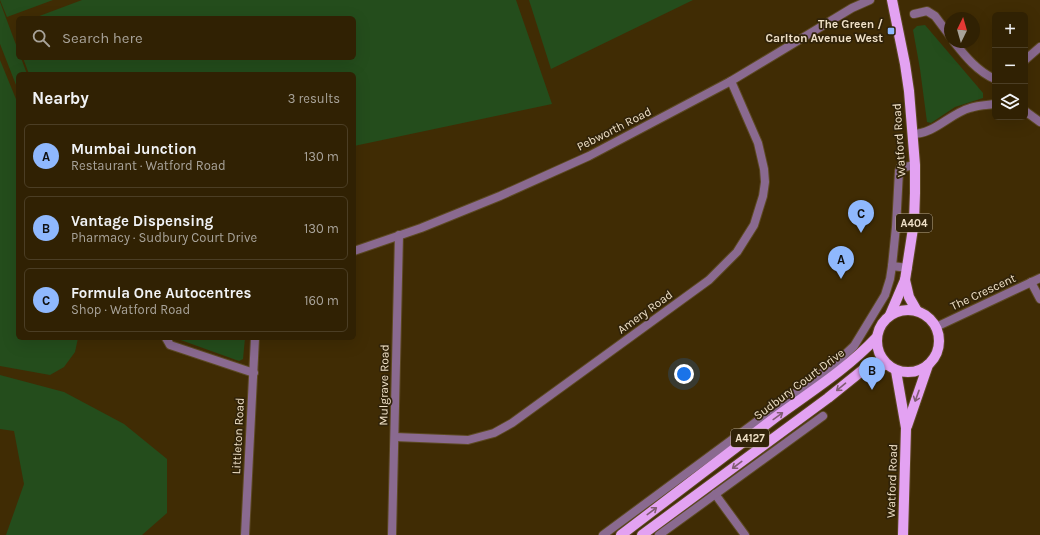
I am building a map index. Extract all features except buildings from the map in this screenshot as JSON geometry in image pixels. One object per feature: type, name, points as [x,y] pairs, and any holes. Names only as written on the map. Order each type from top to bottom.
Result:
[{"type":"main road","name":"Watford Road","points":[[890,315],[905,280],[908,268],[914,222],[915,193],[915,165],[905,64],[892,0]]},
{"type":"main road","name":"Watford Road","points":[[905,280],[909,297],[917,311]]},
{"type":"main road","points":[[902,310],[917,311],[929,318],[936,327],[939,337],[939,348],[935,357],[928,365],[919,371],[909,373],[896,370],[886,364],[879,354],[876,347],[878,330],[883,321],[890,315],[902,310]]},
{"type":"main road","name":"Sudbury Court Drive","points":[[621,535],[777,417],[838,365],[860,355],[876,338]]},
{"type":"main road","name":"A4127","points":[[642,535],[828,398],[869,365],[878,363],[886,364]]},
{"type":"main road","name":"Watford Road","points":[[906,428],[928,365]]},
{"type":"main road","name":"Watford Road","points":[[896,370],[906,428],[903,535]]},
{"type":"street","name":"Pebworth Road","points":[[356,250],[420,228],[500,196],[589,156],[731,82],[852,8],[870,0]]},
{"type":"street","points":[[914,14],[927,11],[935,16],[944,28]]},
{"type":"street","points":[[959,48],[964,55],[984,73],[992,77]]},
{"type":"street","points":[[1028,58],[1040,48]]},
{"type":"street","name":"Amery Road","points":[[395,437],[468,440],[494,433],[512,423],[709,280],[737,252],[754,225],[763,196],[765,182],[764,169],[758,143],[731,82]]},
{"type":"street","points":[[912,134],[924,133],[931,130],[970,108],[992,104]]},
{"type":"street","points":[[1028,113],[1040,122]]},
{"type":"street","points":[[838,365],[854,346],[885,295],[892,266],[899,171],[900,168],[915,165]]},
{"type":"street","name":"Mulgrave Road","points":[[392,535],[399,235]]},
{"type":"street","points":[[892,266],[908,268]]},
{"type":"street","name":"The Crescent","points":[[936,327],[1040,278]]},
{"type":"street","points":[[1031,282],[1040,299]]},
{"type":"street","points":[[167,340],[170,345],[254,373]]},
{"type":"street","name":"Littleton Road","points":[[245,535],[255,340]]},
{"type":"street","name":"Sudbury Court Drive","points":[[603,535],[838,365]]},
{"type":"street","points":[[659,535],[823,416]]},
{"type":"street","points":[[715,494],[745,535]]},
{"type":"green space","points":[[0,0],[53,0],[7,17]]},
{"type":"green space","points":[[82,0],[516,0],[552,104],[356,146],[356,72],[28,72],[24,60],[356,60],[356,16],[39,16]]},
{"type":"green space","points":[[529,0],[693,0],[551,69]]},
{"type":"green space","points":[[0,2],[16,45],[16,60],[22,60],[26,72],[16,72],[16,85],[0,44]]},
{"type":"green space","points":[[925,25],[983,93],[983,98],[955,107],[931,123],[927,122],[913,30],[917,26]]},
{"type":"green space","points":[[0,60],[16,99],[16,340],[78,340],[75,352],[64,367],[50,375],[0,366]]},
{"type":"green space","points":[[181,340],[245,340],[243,359],[239,361]]},
{"type":"green space","points":[[0,375],[64,392],[124,424],[167,459],[167,513],[142,535],[6,535],[24,484],[14,431],[0,429]]},
{"type":"place","name":"The Green / Carlton Avenue West","points":[[891,31]]},
{"type":"place","name":"Formula One Autocentres","points":[[861,233]]},
{"type":"place","name":"Mumbai Junction","points":[[841,279]]},
{"type":"place","name":"Vantage Dispensing","points":[[872,390]]}]
